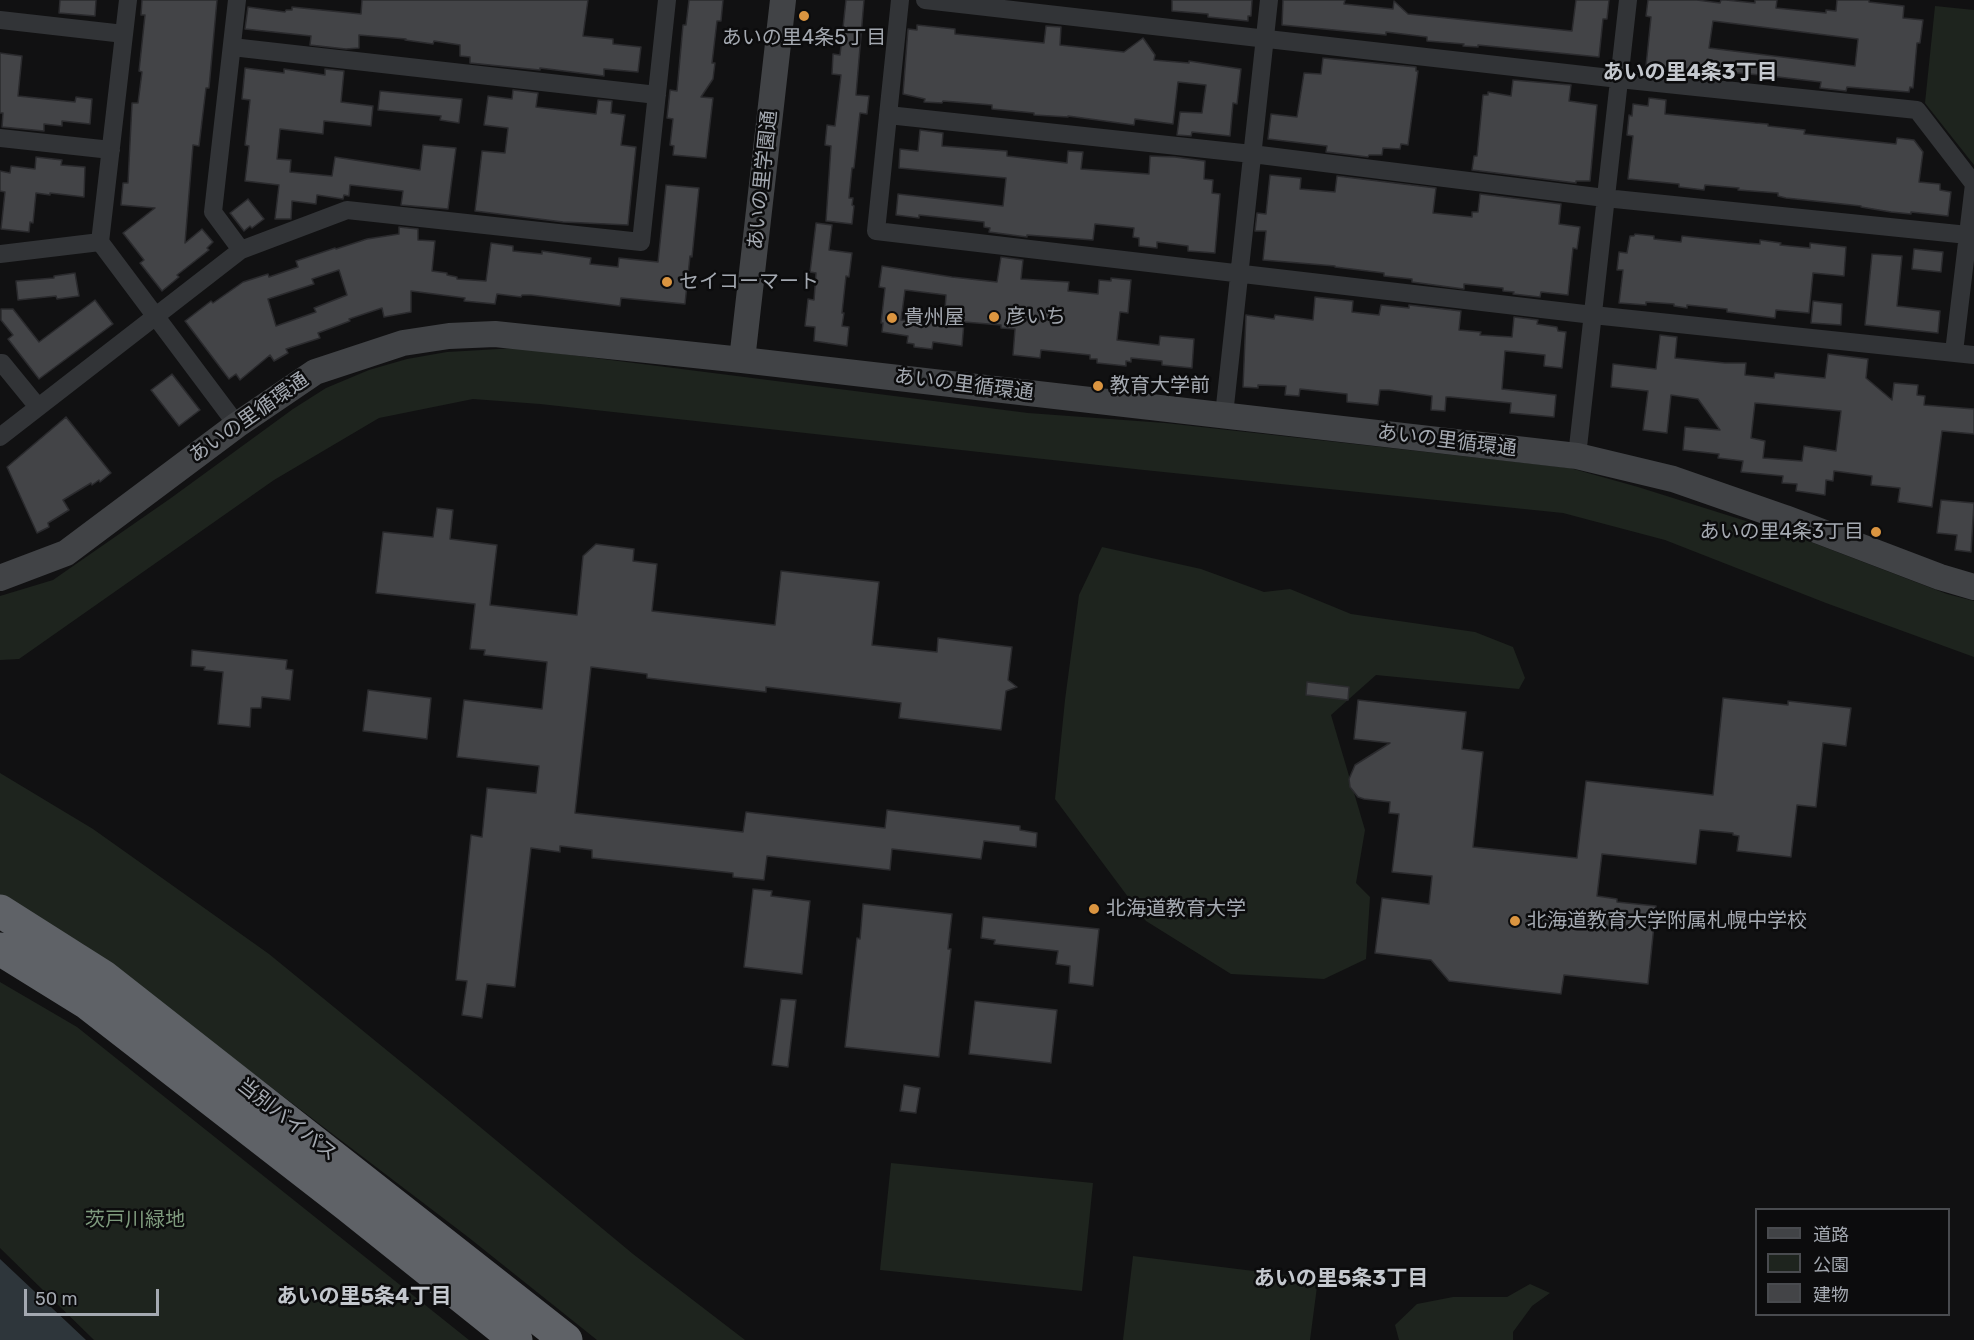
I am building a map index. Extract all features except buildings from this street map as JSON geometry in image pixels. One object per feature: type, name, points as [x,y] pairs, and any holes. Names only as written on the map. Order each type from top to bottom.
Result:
[{"type":"highway","name":"当別バイパス","points":[[0,911],[104,977],[566,1340]]},
{"type":"highway","name":"当別バイパス","points":[[0,950],[87,1003],[516,1340]]},
{"type":"street","points":[[128,0],[100,242],[237,425]]},
{"type":"street","points":[[237,0],[213,212],[241,250]]},
{"type":"street","points":[[0,437],[241,250],[347,210],[641,242],[667,0]]},
{"type":"street","name":"あいの里学園通","points":[[742,360],[783,0]]},
{"type":"street","points":[[900,0],[876,231],[1593,315],[1974,355]]},
{"type":"street","points":[[925,0],[1619,79],[1917,110],[1974,184],[1954,352]]},
{"type":"street","points":[[1224,415],[1269,0]]},
{"type":"street","points":[[1577,456],[1628,0]]},
{"type":"street","points":[[0,20],[124,34]]},
{"type":"street","points":[[232,47],[657,95]]},
{"type":"street","points":[[888,115],[1252,154],[1605,198],[1968,235]]},
{"type":"street","points":[[0,138],[111,150]]},
{"type":"street","points":[[0,254],[100,242]]},
{"type":"street","name":"あいの里循環通","points":[[0,578],[66,553],[237,425],[315,372],[403,343],[449,336],[495,334],[742,360],[1577,456],[1673,479],[1785,518],[1940,577],[1974,587]]},
{"type":"street","points":[[0,363],[38,407]]},
{"type":"green space","points":[[1935,6],[1974,10],[1974,165],[1925,103]]},
{"type":"green space","points":[[516,348],[1028,413],[1165,423],[1570,468],[1803,539],[1947,594],[1974,601],[1974,657],[1826,603],[1665,540],[1563,513],[540,404],[473,399],[379,418],[274,480],[19,659],[0,660],[0,596],[53,580],[293,409],[326,388],[369,370],[407,359],[447,352]]},
{"type":"green space","points":[[1102,547],[1201,569],[1264,592],[1290,589],[1351,614],[1475,632],[1513,647],[1525,678],[1519,689],[1376,675],[1331,715],[1365,830],[1356,883],[1370,897],[1366,959],[1324,979],[1231,974],[1146,921],[1055,799],[1079,595]]},
{"type":"green space","points":[[0,773],[93,829],[269,954],[633,1254],[745,1340],[597,1340],[468,1237],[83,944],[0,898]]},
{"type":"green space","name":"茨戸川緑地","points":[[0,982],[77,1027],[469,1340],[94,1340],[0,1248]]},
{"type":"green space","points":[[891,1163],[1093,1183],[1082,1291],[880,1270]]},
{"type":"green space","points":[[1133,1256],[1318,1279],[1310,1340],[1123,1340]]},
{"type":"green space","points":[[1530,1284],[1550,1293],[1532,1306],[1513,1332],[1513,1340],[1399,1340],[1395,1325],[1417,1304],[1453,1297],[1507,1297]]},
{"type":"shaded area","points":[[0,1259],[86,1340],[0,1340]]},
{"type":"place","name":"あいの里4条5丁目","points":[[804,16]]},
{"type":"place","name":"セイコーマート","points":[[667,282]]},
{"type":"place","name":"彦いち","points":[[994,317]]},
{"type":"place","name":"貴州屋","points":[[892,318]]},
{"type":"place","name":"教育大学前","points":[[1098,386]]},
{"type":"place","name":"あいの里4条3丁目","points":[[1876,532]]},
{"type":"place","name":"北海道教育大学","points":[[1094,909]]},
{"type":"place","name":"北海道教育大学附属札幌中学校","points":[[1515,921]]},
{"type":"district","name":"あいの里4条3丁目","points":[[1690,73]]},
{"type":"district","name":"あいの里5条3丁目","points":[[1341,1279]]},
{"type":"district","name":"あいの里5条4丁目","points":[[364,1297]]}]
